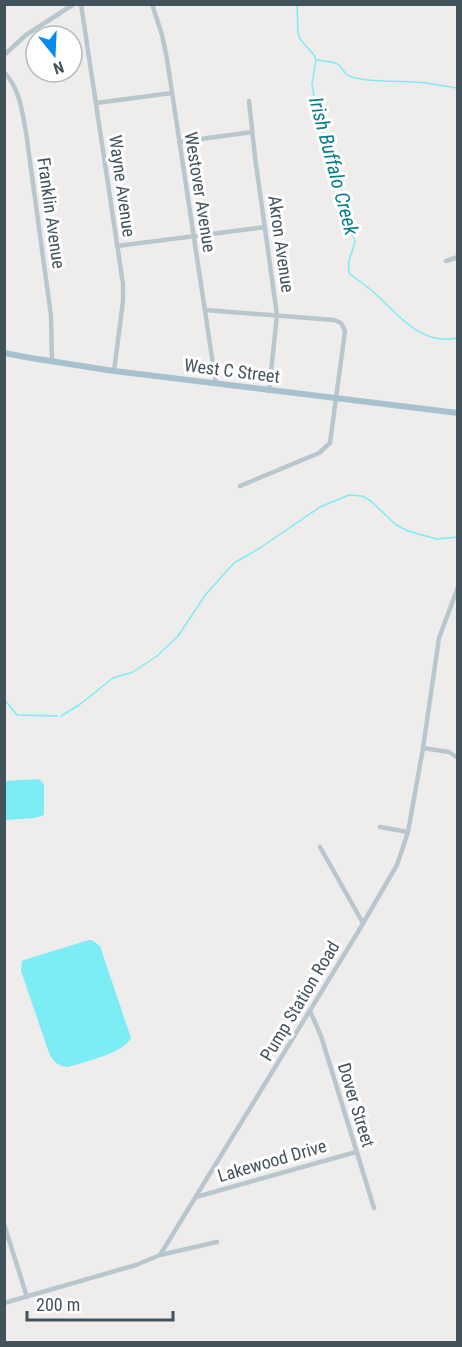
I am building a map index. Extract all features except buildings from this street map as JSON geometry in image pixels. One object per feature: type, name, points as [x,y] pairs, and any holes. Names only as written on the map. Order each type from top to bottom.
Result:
[{"type":"main road","name":"West C Street","points":[[4,353],[114,371],[458,413]]},
{"type":"street","points":[[4,55],[26,35],[74,4]]},
{"type":"street","name":"Wayne Avenue","points":[[81,4],[123,284],[114,371]]},
{"type":"street","name":"Westover Avenue","points":[[152,4],[162,35],[172,93],[216,384]]},
{"type":"street","name":"Franklin Avenue","points":[[4,72],[21,103],[26,132],[51,316],[52,362]]},
{"type":"street","points":[[96,103],[172,93]]},
{"type":"street","name":"Akron Avenue","points":[[249,100],[278,315],[269,390]]},
{"type":"street","points":[[179,142],[252,132]]},
{"type":"street","points":[[117,246],[265,226]]},
{"type":"street","points":[[446,261],[458,257]]},
{"type":"street","points":[[205,310],[334,320],[341,323],[345,331],[330,443],[320,453],[240,486]]},
{"type":"street","name":"Pump Station Road","points":[[160,1255],[397,865],[408,832],[439,638],[458,587]]},
{"type":"street","points":[[423,748],[449,752],[458,758]]},
{"type":"street","points":[[380,826],[408,832]]},
{"type":"street","points":[[320,847],[363,923]]},
{"type":"street","name":"Dover Street","points":[[310,1011],[321,1036],[374,1208]]},
{"type":"street","name":"Lakewood Drive","points":[[196,1197],[356,1152]]},
{"type":"street","points":[[4,1224],[27,1297]]},
{"type":"street","points":[[4,1303],[136,1265],[160,1255],[217,1242]]},
{"type":"water","points":[[39,779],[44,784],[44,815],[35,818],[5,820],[5,781]]},
{"type":"water","points":[[89,940],[100,946],[131,1038],[112,1052],[68,1067],[56,1063],[49,1053],[21,971],[22,961]]},
{"type":"waterway","name":"Irish Buffalo Creek","points":[[297,4],[300,39],[316,60],[312,84],[321,126],[337,168],[344,215],[355,240],[349,259],[349,273],[399,317],[420,332],[431,337],[458,338]]},
{"type":"waterway","points":[[317,60],[337,64],[347,75],[359,79],[424,83],[458,88]]},
{"type":"waterway","points":[[61,716],[113,678],[133,672],[157,656],[178,636],[206,594],[234,563],[320,507],[349,495],[362,496],[371,501],[396,525],[408,531],[437,539],[458,537]]},
{"type":"waterway","points":[[4,699],[17,715],[58,716]]}]
